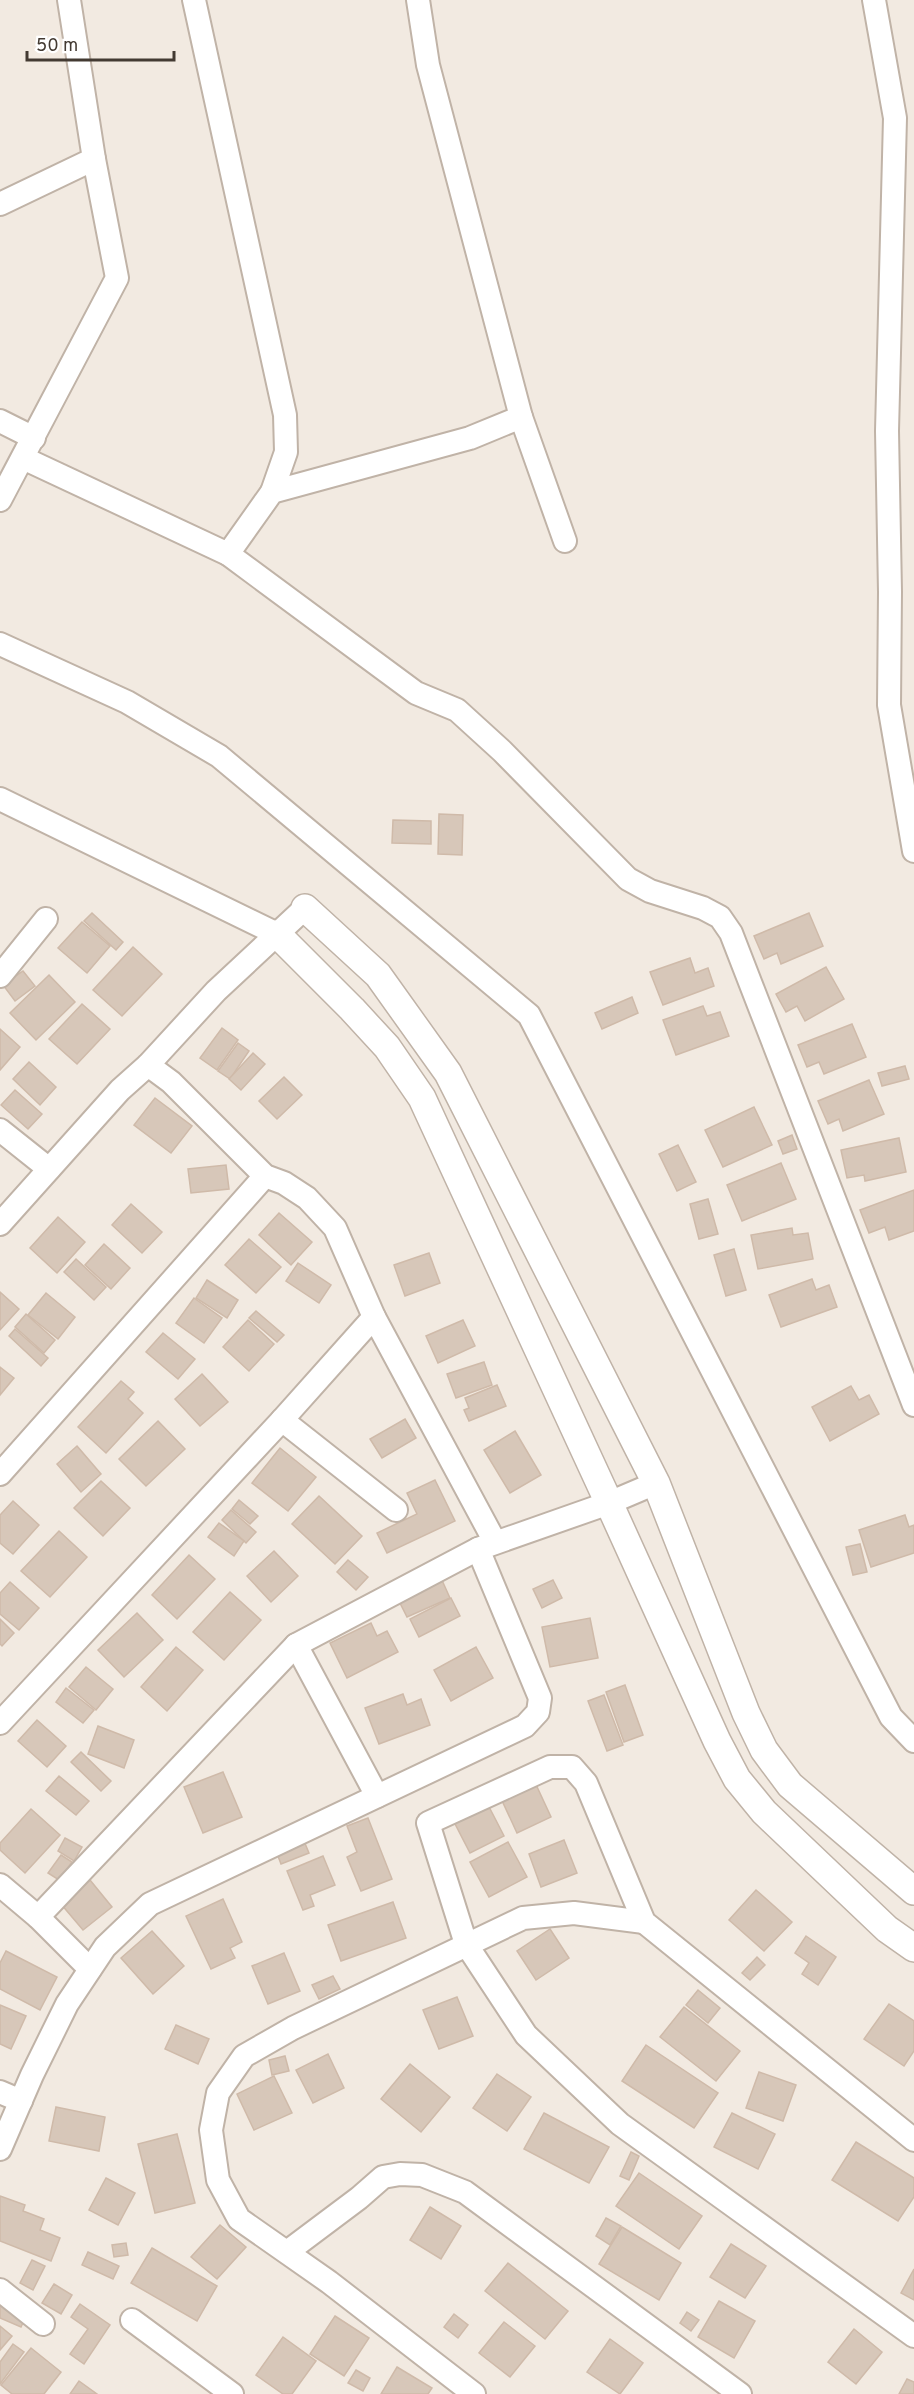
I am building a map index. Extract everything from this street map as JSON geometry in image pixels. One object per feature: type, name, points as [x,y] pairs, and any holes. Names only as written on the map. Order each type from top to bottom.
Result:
[{"type":"street","points":[[194,0],[285,414],[286,452],[272,492],[228,554]]},
{"type":"street","points":[[418,0],[428,65],[521,417],[565,541]]},
{"type":"street","points":[[874,0],[895,118],[887,431],[890,581],[889,705],[914,851]]},
{"type":"street","points":[[0,500],[117,278],[94,159],[75,1]]},
{"type":"street","points":[[0,204],[94,159]]},
{"type":"street","points":[[272,492],[470,438],[521,417]]},
{"type":"street","points":[[0,421],[34,438]]},
{"type":"street","points":[[22,458],[228,554],[416,693],[456,710],[502,751],[628,879],[650,891],[704,908],[720,917],[735,944],[914,1405]]},
{"type":"street","points":[[0,644],[127,702],[219,756],[529,1015],[891,1717],[914,1740]]},
{"type":"street","points":[[0,799],[277,934],[387,1047],[422,1098],[717,1741],[737,1779],[772,1820],[887,1929],[914,1948]]},
{"type":"street","points":[[0,1224],[120,1090],[148,1065],[216,991],[305,908],[378,975],[448,1073],[657,1483],[746,1713],[764,1750],[790,1785],[914,1891]]},
{"type":"street","points":[[0,976],[46,919]]},
{"type":"street","points":[[0,2149],[10,2096],[105,1947],[150,1904],[525,1726],[538,1713],[540,1698],[487,1546],[374,1317],[335,1228],[307,1198],[284,1183],[265,1176],[171,1082],[148,1065]]},
{"type":"street","points":[[0,1130],[50,1169]]},
{"type":"street","points":[[0,1474],[265,1176]]},
{"type":"street","points":[[0,1723],[282,1420],[374,1317]]},
{"type":"street","points":[[282,1420],[396,1510]]},
{"type":"street","points":[[38,1917],[296,1645],[487,1546],[609,1503],[657,1483]]},
{"type":"street","points":[[296,1645],[377,1796]]},
{"type":"street","points":[[914,2140],[644,1922],[586,1783],[572,1767],[550,1767],[428,1823],[466,1944],[526,2035],[620,2124],[914,2336]]},
{"type":"street","points":[[0,1885],[38,1917],[90,1969]]},
{"type":"street","points":[[474,2394],[329,2282],[239,2219],[218,2180],[211,2130],[218,2093],[244,2056],[294,2028],[523,1918],[574,1913],[644,1922]]},
{"type":"street","points":[[287,2252],[383,2177],[400,2174],[423,2175],[465,2192],[740,2394]]},
{"type":"street","points":[[0,2290],[43,2324]]},
{"type":"street","points":[[132,2320],[232,2394]]},
{"type":"building","points":[[439,814],[463,815],[462,855],[438,854]]},
{"type":"building","points":[[393,820],[431,821],[431,844],[392,843]]},
{"type":"building","points":[[92,913],[123,942],[116,950],[84,921]]},
{"type":"building","points":[[809,913],[823,946],[781,964],[777,953],[764,959],[754,936]]},
{"type":"building","points":[[82,922],[110,946],[87,973],[58,948]]},
{"type":"building","points":[[133,947],[162,974],[122,1016],[93,990]]},
{"type":"building","points":[[690,958],[695,973],[708,968],[714,986],[663,1005],[650,972]]},
{"type":"building","points":[[826,967],[844,999],[805,1021],[797,1006],[786,1012],[776,994]]},
{"type":"building","points":[[23,971],[35,986],[15,1001],[3,985]]},
{"type":"building","points":[[49,975],[75,1002],[36,1040],[10,1013]]},
{"type":"building","points":[[632,997],[638,1013],[602,1029],[595,1013]]},
{"type":"building","points":[[82,1004],[110,1029],[77,1064],[49,1039]]},
{"type":"building","points":[[703,1006],[707,1016],[720,1012],[729,1036],[676,1055],[663,1020]]},
{"type":"building","points":[[852,1024],[866,1057],[824,1074],[819,1062],[807,1067],[798,1045]]},
{"type":"building","points":[[222,1028],[238,1040],[217,1070],[200,1058]]},
{"type":"building","points":[[0,1029],[20,1047],[0,1070]]},
{"type":"building","points":[[238,1043],[249,1051],[230,1079],[218,1071]]},
{"type":"building","points":[[253,1053],[265,1064],[241,1090],[229,1079]]},
{"type":"building","points":[[29,1062],[56,1087],[40,1105],[13,1079]]},
{"type":"building","points":[[905,1066],[909,1079],[882,1086],[878,1073]]},
{"type":"building","points":[[284,1077],[302,1095],[277,1119],[259,1101]]},
{"type":"building","points":[[869,1080],[884,1114],[843,1131],[839,1119],[828,1124],[818,1101]]},
{"type":"building","points":[[15,1090],[42,1114],[28,1129],[1,1105]]},
{"type":"building","points":[[155,1098],[192,1126],[171,1153],[134,1125]]},
{"type":"building","points":[[754,1107],[772,1145],[723,1167],[705,1130]]},
{"type":"building","points":[[792,1135],[797,1149],[783,1154],[778,1141]]},
{"type":"building","points":[[899,1138],[906,1172],[865,1181],[864,1175],[847,1178],[841,1150]]},
{"type":"building","points":[[678,1145],[696,1182],[677,1191],[659,1154]]},
{"type":"building","points":[[781,1163],[796,1199],[742,1221],[727,1185]]},
{"type":"building","points":[[226,1165],[229,1189],[191,1193],[188,1169]]},
{"type":"building","points":[[914,1190],[914,1231],[889,1240],[885,1227],[869,1233],[860,1210]]},
{"type":"building","points":[[708,1199],[718,1234],[699,1239],[690,1204]]},
{"type":"building","points":[[131,1204],[162,1232],[142,1253],[112,1225]]},
{"type":"building","points":[[279,1213],[312,1242],[291,1265],[259,1235]]},
{"type":"building","points":[[58,1217],[85,1242],[57,1273],[30,1248]]},
{"type":"building","points":[[792,1228],[793,1235],[808,1233],[813,1259],[758,1269],[751,1235]]},
{"type":"building","points":[[249,1239],[281,1267],[256,1293],[225,1265]]},
{"type":"building","points":[[104,1244],[130,1268],[111,1289],[85,1265]]},
{"type":"building","points":[[734,1249],[746,1290],[726,1296],[714,1255]]},
{"type":"building","points":[[429,1253],[440,1283],[405,1296],[394,1265]]},
{"type":"building","points":[[76,1259],[106,1287],[94,1300],[64,1272]]},
{"type":"building","points":[[298,1263],[331,1285],[319,1303],[286,1281]]},
{"type":"building","points":[[812,1279],[816,1290],[829,1285],[837,1307],[781,1327],[769,1295]]},
{"type":"building","points":[[207,1280],[238,1300],[227,1318],[196,1298]]},
{"type":"building","points":[[0,1292],[19,1309],[0,1330]]},
{"type":"building","points":[[46,1293],[75,1317],[58,1339],[28,1315]]},
{"type":"building","points":[[194,1298],[222,1318],[204,1343],[176,1323]]},
{"type":"building","points":[[256,1311],[284,1335],[277,1342],[249,1318]]},
{"type":"building","points":[[26,1314],[55,1340],[44,1353],[15,1327]]},
{"type":"building","points":[[248,1320],[274,1344],[249,1371],[223,1347]]},
{"type":"building","points":[[463,1320],[475,1346],[438,1363],[426,1336]]},
{"type":"building","points":[[15,1329],[48,1358],[41,1366],[9,1336]]},
{"type":"building","points":[[163,1333],[195,1359],[178,1379],[146,1352]]},
{"type":"building","points":[[484,1362],[492,1385],[456,1398],[447,1374]]},
{"type":"building","points":[[0,1367],[14,1378],[0,1395]]},
{"type":"building","points":[[202,1374],[228,1402],[200,1426],[175,1399]]},
{"type":"building","points":[[121,1381],[134,1392],[128,1399],[143,1413],[106,1453],[78,1427]]},
{"type":"building","points":[[497,1385],[506,1406],[469,1421],[464,1410],[469,1408],[465,1398]]},
{"type":"building","points":[[851,1386],[859,1400],[869,1395],[879,1414],[830,1441],[812,1407]]},
{"type":"building","points":[[405,1419],[416,1438],[382,1458],[370,1439]]},
{"type":"building","points":[[158,1421],[185,1449],[146,1486],[119,1459]]},
{"type":"building","points":[[515,1431],[541,1475],[510,1493],[484,1450]]},
{"type":"building","points":[[77,1446],[101,1474],[81,1492],[57,1464]]},
{"type":"building","points":[[280,1448],[316,1477],[288,1511],[252,1483]]},
{"type":"building","points":[[435,1480],[455,1521],[387,1553],[377,1533],[417,1514],[407,1493]]},
{"type":"building","points":[[101,1481],[130,1508],[103,1536],[74,1508]]},
{"type":"building","points":[[319,1496],[362,1536],[335,1564],[292,1524]]},
{"type":"building","points":[[239,1500],[258,1516],[250,1524],[232,1509]]},
{"type":"building","points":[[13,1501],[39,1525],[13,1554],[0,1543],[0,1515]]},
{"type":"building","points":[[231,1510],[256,1532],[246,1543],[222,1520]]},
{"type":"building","points":[[905,1515],[909,1527],[914,1525],[914,1553],[871,1567],[859,1530]]},
{"type":"building","points":[[219,1523],[244,1541],[234,1556],[208,1537]]},
{"type":"building","points":[[59,1531],[87,1557],[50,1597],[21,1571]]},
{"type":"building","points":[[860,1544],[867,1572],[853,1575],[846,1547]]},
{"type":"building","points":[[274,1551],[298,1576],[271,1602],[247,1576]]},
{"type":"building","points":[[189,1555],[215,1579],[177,1619],[152,1595]]},
{"type":"building","points":[[348,1560],[368,1577],[356,1590],[337,1572]]},
{"type":"building","points":[[441,1578],[450,1598],[407,1617],[397,1597]]},
{"type":"building","points":[[553,1580],[562,1598],[542,1608],[533,1589]]},
{"type":"building","points":[[10,1582],[39,1608],[19,1630],[0,1614],[0,1593]]},
{"type":"building","points":[[230,1592],[261,1620],[224,1660],[193,1632]]},
{"type":"building","points":[[451,1598],[460,1616],[419,1637],[410,1619]]},
{"type":"building","points":[[137,1613],[163,1640],[124,1677],[98,1650]]},
{"type":"building","points":[[590,1618],[598,1658],[550,1667],[542,1627]]},
{"type":"building","points":[[0,1619],[14,1633],[2,1646],[0,1644]]},
{"type":"building","points":[[371,1623],[377,1636],[387,1631],[398,1652],[347,1678],[330,1643]]},
{"type":"building","points":[[176,1647],[203,1670],[167,1711],[141,1687]]},
{"type":"building","points":[[476,1647],[493,1678],[451,1701],[434,1670]]},
{"type":"building","points":[[86,1667],[113,1689],[96,1710],[69,1687]]},
{"type":"building","points":[[625,1685],[643,1735],[624,1742],[606,1692]]},
{"type":"building","points":[[66,1688],[94,1710],[83,1723],[56,1702]]},
{"type":"building","points":[[403,1694],[407,1705],[421,1699],[430,1725],[379,1744],[365,1708]]},
{"type":"building","points":[[604,1695],[623,1745],[607,1751],[588,1701]]},
{"type":"building","points":[[37,1720],[66,1746],[47,1767],[18,1741]]},
{"type":"building","points":[[98,1726],[134,1740],[124,1768],[88,1754]]},
{"type":"building","points":[[81,1752],[111,1781],[101,1791],[71,1762]]},
{"type":"building","points":[[223,1772],[242,1817],[203,1833],[184,1787]]},
{"type":"building","points":[[59,1776],[89,1801],[76,1815],[46,1791]]},
{"type":"building","points":[[532,1776],[551,1817],[517,1833],[498,1792]]},
{"type":"building","points":[[485,1799],[504,1836],[470,1853],[451,1816]]},
{"type":"building","points":[[31,1809],[60,1835],[25,1873],[0,1850],[0,1843]]},
{"type":"building","points":[[368,1818],[392,1879],[361,1891],[347,1857],[357,1852],[347,1826]]},
{"type":"building","points":[[65,1838],[82,1847],[74,1861],[58,1851]]},
{"type":"building","points":[[564,1840],[577,1873],[541,1887],[529,1854]]},
{"type":"building","points":[[304,1841],[309,1853],[281,1864],[276,1851]]},
{"type":"building","points":[[508,1842],[527,1877],[489,1897],[470,1862]]},
{"type":"building","points":[[61,1855],[72,1862],[59,1880],[48,1873]]},
{"type":"building","points":[[323,1856],[335,1885],[310,1895],[314,1906],[303,1910],[287,1871]]},
{"type":"building","points":[[90,1880],[112,1907],[83,1930],[61,1904]]},
{"type":"building","points":[[756,1890],[792,1922],[764,1951],[729,1920]]},
{"type":"building","points":[[223,1899],[242,1942],[230,1948],[235,1958],[211,1969],[186,1916]]},
{"type":"building","points":[[393,1902],[406,1938],[341,1961],[328,1925]]},
{"type":"building","points":[[550,1929],[569,1958],[536,1980],[517,1951]]},
{"type":"building","points":[[152,1931],[184,1966],[153,1994],[121,1958]]},
{"type":"building","points":[[806,1936],[836,1957],[818,1985],[802,1974],[809,1963],[795,1953]]},
{"type":"building","points":[[6,1951],[57,1977],[40,2010],[0,1989],[0,1963]]},
{"type":"building","points":[[284,1953],[300,1991],[268,2004],[252,1966]]},
{"type":"building","points":[[757,1957],[765,1965],[750,1980],[742,1973]]},
{"type":"building","points":[[333,1976],[340,1989],[319,1999],[312,1985]]},
{"type":"building","points":[[698,1990],[720,2008],[708,2023],[686,2005]]},
{"type":"building","points":[[457,1997],[473,2036],[439,2049],[423,2010]]},
{"type":"building","points":[[889,2004],[914,2021],[914,2051],[904,2066],[864,2039]]},
{"type":"building","points":[[0,2005],[26,2016],[11,2049],[0,2044]]},
{"type":"building","points":[[684,2007],[740,2051],[716,2081],[660,2037]]},
{"type":"building","points":[[176,2025],[209,2039],[198,2064],[165,2049]]},
{"type":"building","points":[[646,2045],[718,2093],[694,2128],[622,2081]]},
{"type":"building","points":[[328,2054],[344,2088],[313,2103],[296,2070]]},
{"type":"building","points":[[285,2056],[289,2071],[272,2075],[269,2060]]},
{"type":"building","points":[[410,2064],[450,2097],[421,2132],[381,2099]]},
{"type":"building","points":[[759,2072],[796,2085],[783,2121],[746,2108]]},
{"type":"building","points":[[497,2074],[531,2097],[507,2131],[473,2108]]},
{"type":"building","points":[[274,2076],[292,2113],[254,2130],[237,2094]]},
{"type":"building","points":[[56,2107],[105,2117],[99,2151],[49,2141]]},
{"type":"building","points":[[544,2113],[609,2147],[589,2183],[524,2149]]},
{"type":"building","points":[[732,2113],[775,2134],[758,2169],[714,2147]]},
{"type":"building","points":[[177,2134],[195,2203],[155,2213],[138,2144]]},
{"type":"building","points":[[856,2142],[914,2178],[914,2197],[898,2221],[832,2180]]},
{"type":"building","points":[[631,2152],[639,2156],[629,2180],[620,2176]]},
{"type":"building","points":[[639,2173],[702,2216],[679,2249],[616,2206]]},
{"type":"building","points":[[106,2178],[135,2193],[118,2225],[89,2210]]},
{"type":"building","points":[[0,2196],[25,2205],[23,2211],[44,2219],[40,2230],[60,2238],[51,2261],[0,2241]]},
{"type":"building","points":[[430,2207],[461,2226],[441,2259],[410,2240]]},
{"type":"building","points":[[606,2218],[621,2226],[610,2245],[596,2236]]},
{"type":"building","points":[[220,2225],[246,2247],[217,2279],[191,2257]]},
{"type":"building","points":[[622,2227],[681,2263],[659,2300],[599,2264]]},
{"type":"building","points":[[126,2243],[128,2255],[114,2257],[112,2245]]},
{"type":"building","points":[[731,2244],[766,2266],[745,2298],[710,2277]]},
{"type":"building","points":[[152,2248],[217,2286],[197,2321],[131,2283]]},
{"type":"building","points":[[88,2252],[119,2266],[113,2279],[82,2265]]},
{"type":"building","points":[[32,2260],[45,2266],[33,2290],[20,2283]]},
{"type":"building","points":[[508,2263],[568,2311],[545,2339],[485,2291]]},
{"type":"building","points":[[914,2269],[914,2300],[901,2293]]},
{"type":"building","points":[[54,2284],[72,2295],[61,2314],[42,2303]]},
{"type":"building","points":[[719,2301],[755,2321],[734,2358],[698,2337]]},
{"type":"building","points":[[0,2302],[27,2314],[21,2327],[0,2318]]},
{"type":"building","points":[[80,2304],[110,2325],[84,2364],[70,2354],[88,2329],[71,2317]]},
{"type":"building","points":[[687,2312],[699,2320],[691,2331],[680,2323]]},
{"type":"building","points":[[454,2314],[468,2325],[458,2338],[444,2327]]},
{"type":"building","points":[[335,2316],[369,2338],[344,2376],[310,2354]]},
{"type":"building","points":[[504,2322],[535,2346],[510,2377],[479,2353]]},
{"type":"building","points":[[0,2326],[12,2336],[0,2350]]},
{"type":"building","points":[[854,2329],[882,2352],[856,2384],[828,2362]]},
{"type":"building","points":[[283,2337],[316,2361],[292,2394],[283,2394],[256,2375]]},
{"type":"building","points":[[610,2339],[643,2363],[620,2394],[587,2372]]},
{"type":"building","points":[[13,2344],[24,2352],[0,2384],[0,2362]]},
{"type":"building","points":[[31,2348],[61,2372],[44,2394],[12,2394],[1,2385]]},
{"type":"building","points":[[397,2367],[432,2388],[428,2394],[381,2394]]},
{"type":"building","points":[[356,2370],[370,2378],[363,2391],[348,2383]]},
{"type":"building","points":[[907,2379],[914,2382],[914,2394],[899,2394]]},
{"type":"building","points":[[79,2381],[97,2394],[70,2394]]}]
